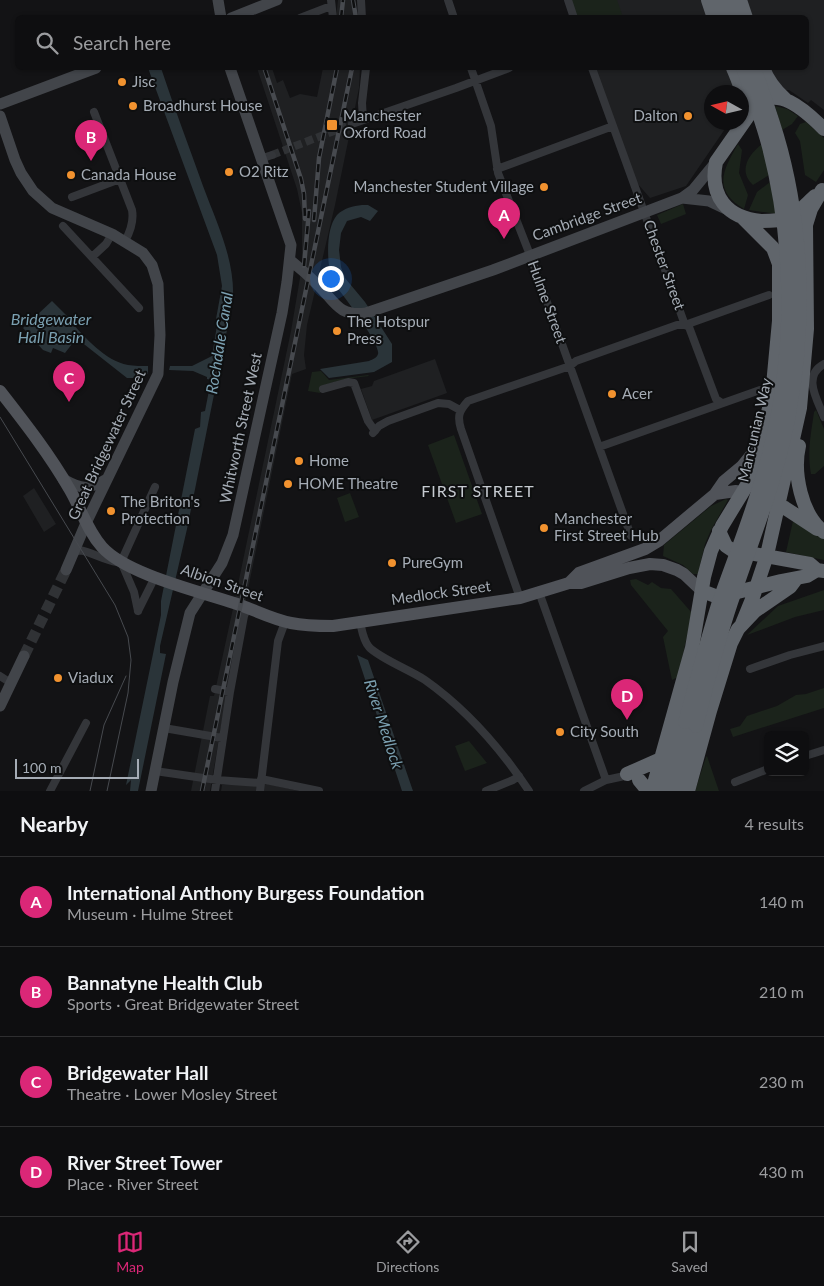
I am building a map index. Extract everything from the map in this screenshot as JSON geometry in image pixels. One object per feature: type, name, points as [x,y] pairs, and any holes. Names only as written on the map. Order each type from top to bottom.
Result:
[{"type":"highway","points":[[708,0],[713,15]]},
{"type":"highway","points":[[719,0],[724,15]]},
{"type":"highway","points":[[730,0],[735,15]]},
{"type":"highway","points":[[740,0],[745,15]]},
{"type":"highway","points":[[734,70],[739,85]]},
{"type":"highway","name":"Mancunian Way","points":[[678,791],[690,724],[713,623],[768,457],[778,413],[788,331],[788,285],[780,202],[769,146],[744,70]]},
{"type":"highway","name":"Mancunian Way","points":[[666,791],[778,464],[789,414],[798,349],[799,270],[790,194],[777,136],[755,70]]},
{"type":"highway","points":[[764,70],[776,91],[821,124]]},
{"type":"highway","points":[[749,113],[759,101],[772,97],[787,100]]},
{"type":"highway","points":[[716,162],[736,130]]},
{"type":"highway","name":"Mancunian Way","points":[[652,791],[692,648],[698,587],[719,531],[749,480],[763,441],[772,396],[778,350],[779,264],[774,248],[722,202],[714,178],[716,162]]},
{"type":"highway","points":[[739,216],[767,221],[786,218],[793,215],[823,188]]},
{"type":"highway","points":[[688,791],[731,643],[742,624],[766,556],[800,408],[807,329],[806,225],[811,210],[823,188]]},
{"type":"highway","points":[[800,408],[802,430],[796,464],[798,480],[812,520],[824,532]]},
{"type":"highway","points":[[742,493],[785,508],[824,532]]},
{"type":"highway","points":[[719,531],[726,546],[732,550],[810,564],[820,571]]},
{"type":"highway","points":[[698,587],[718,597],[796,579],[820,571]]},
{"type":"highway","points":[[742,624],[762,605],[790,587],[796,579]]},
{"type":"highway","points":[[648,791],[633,777],[661,759]]},
{"type":"main road","name":"Albion Street","points":[[0,391],[42,445],[63,479],[86,523],[102,547],[121,562],[155,577],[248,607],[285,622],[314,626]]},
{"type":"main road","name":"Medlock Street","points":[[569,583],[579,573],[644,549],[660,540],[716,494],[724,481],[742,466],[763,441]]},
{"type":"main road","points":[[716,494],[736,491],[742,493]]},
{"type":"main road","name":"Medlock Street","points":[[314,626],[360,622],[520,598],[569,583],[581,583],[628,568],[650,564],[663,565],[677,570],[698,587]]},
{"type":"street","points":[[218,0],[220,15]]},
{"type":"street","points":[[239,15],[277,0]]},
{"type":"street","points":[[361,0],[362,15]]},
{"type":"street","points":[[448,0],[453,15]]},
{"type":"street","points":[[568,0],[573,15]]},
{"type":"street","points":[[306,15],[331,3]]},
{"type":"street","points":[[0,104],[91,70]]},
{"type":"street","name":"Whitworth Street West","points":[[151,791],[188,618],[222,562],[233,535],[282,313],[290,260],[291,245],[231,70]]},
{"type":"street","points":[[362,120],[366,70]]},
{"type":"street","name":"Hulme Street","points":[[472,70],[491,126],[497,168],[631,536]]},
{"type":"street","points":[[352,124],[503,70]]},
{"type":"street","name":"Chester Street","points":[[593,70],[685,325],[690,329],[716,398],[722,403]]},
{"type":"street","points":[[94,112],[132,214],[130,228],[124,241]]},
{"type":"street","name":"Great Bridgewater Street","points":[[0,116],[15,160],[33,191],[52,208],[112,234],[145,255],[150,261],[156,276],[159,295],[158,374],[86,523],[66,570]]},
{"type":"street","points":[[497,168],[613,126]]},
{"type":"street","points":[[260,159],[272,155]]},
{"type":"street","name":"Cambridge Street","points":[[290,260],[320,286],[337,307],[348,313],[358,314],[374,311],[530,256],[682,198],[693,190],[716,162]]},
{"type":"street","points":[[72,197],[83,197],[120,179]]},
{"type":"street","name":"Cambridge Street","points":[[682,198],[709,201],[739,216]]},
{"type":"street","points":[[63,226],[140,308]]},
{"type":"street","points":[[92,257],[106,244],[112,234]]},
{"type":"street","points":[[520,598],[458,420],[460,410],[468,401],[570,366],[576,361],[677,325],[685,325],[769,296]]},
{"type":"street","points":[[824,364],[815,370],[812,376],[812,385],[824,417]]},
{"type":"street","points":[[323,390],[348,382],[354,383],[374,432],[388,420],[438,403],[449,404],[460,410]]},
{"type":"street","points":[[599,447],[760,390]]},
{"type":"street","points":[[63,479],[78,487],[86,488],[107,479]]},
{"type":"street","points":[[155,487],[121,562],[134,592],[138,611],[155,577]]},
{"type":"street","name":"Albion Street","points":[[74,553],[79,550],[85,551],[107,560],[121,562]]},
{"type":"street","points":[[539,592],[606,780]]},
{"type":"street","points":[[215,791],[230,692],[244,618],[248,607]]},
{"type":"street","points":[[260,784],[278,641],[285,622]]},
{"type":"street","points":[[360,622],[365,641],[372,650],[423,679],[462,710],[482,730],[529,791]]},
{"type":"street","points":[[750,669],[824,646]]},
{"type":"street","points":[[0,706],[24,656]]},
{"type":"street","points":[[0,676],[12,683]]},
{"type":"street","points":[[215,690],[230,692]]},
{"type":"street","points":[[54,790],[86,723]]},
{"type":"street","points":[[164,728],[222,738]]},
{"type":"street","points":[[809,755],[824,750]]},
{"type":"street","points":[[155,771],[319,791]]},
{"type":"street","points":[[735,782],[764,771]]},
{"type":"street","points":[[486,791],[519,776]]},
{"type":"street","points":[[584,791],[606,780],[633,777]]},
{"type":"shaded area","points":[[338,0],[355,0],[357,15],[336,15]]},
{"type":"shaded area","points":[[568,0],[824,0],[824,110],[811,100],[808,103],[789,90],[749,91],[749,85],[704,85],[704,130],[724,130],[686,186],[650,198],[631,176],[593,70],[809,70],[809,15],[573,15]]},
{"type":"shaded area","points":[[568,0],[617,0],[622,15],[573,15]]},
{"type":"shaded area","points":[[258,70],[273,70],[277,83],[283,80],[290,98],[300,94],[317,97],[323,70],[360,70],[359,88],[335,205],[307,325],[304,355],[306,369],[292,374],[227,692],[210,791],[191,791],[210,696],[214,696],[291,331],[302,266],[302,213],[297,189]]},
{"type":"shaded area","points":[[775,106],[787,109],[798,116],[792,124],[782,130]]},
{"type":"shaded area","points":[[806,122],[824,138],[824,170],[816,182],[805,175],[800,141],[795,133],[800,124]]},
{"type":"shaded area","points":[[738,144],[742,150],[739,173],[748,195],[744,209],[727,194],[723,179],[728,162]]},
{"type":"shaded area","points":[[762,144],[769,175],[753,185],[746,174],[747,163],[749,158]]},
{"type":"shaded area","points":[[770,182],[777,214],[749,210],[757,192]]},
{"type":"shaded area","points":[[683,204],[686,214],[661,224],[657,215]]},
{"type":"shaded area","points":[[435,359],[447,393],[372,420],[361,389],[372,386],[374,381]]},
{"type":"shaded area","points":[[321,371],[329,380],[369,376],[345,379],[322,385],[320,393],[308,391],[312,372]]},
{"type":"shaded area","points":[[816,410],[824,429],[824,466],[815,474],[811,474],[810,443],[814,412]]},
{"type":"shaded area","points":[[454,435],[482,514],[456,523],[428,445]]},
{"type":"shaded area","points":[[34,488],[56,524],[44,532],[23,496]]},
{"type":"shaded area","points":[[350,493],[359,517],[345,522],[337,498]]},
{"type":"shaded area","points":[[726,499],[728,500],[705,544],[698,574],[693,574],[683,565],[663,556],[664,545],[711,506]]},
{"type":"shaded area","points":[[793,521],[824,537],[824,560],[786,552]]},
{"type":"shaded area","points":[[636,579],[648,585],[652,582],[661,588],[671,589],[692,613],[678,677],[672,680],[663,637],[668,631],[631,585],[630,580]]},
{"type":"shaded area","points":[[824,590],[824,610],[795,617],[747,635],[778,606]]},
{"type":"shaded area","points":[[824,688],[824,708],[733,737],[730,729],[740,726],[747,716],[777,706],[796,695]]},
{"type":"shaded area","points":[[469,741],[487,763],[465,771],[455,746]]},
{"type":"shaded area","points":[[706,757],[719,791],[695,791]]},
{"type":"shaded area","points":[[268,784],[300,791],[221,791],[222,785]]},
{"type":"water","name":"Rochdale Canal","points":[[149,70],[162,70],[224,242],[231,270],[233,300],[187,529],[160,646],[160,653],[166,654],[138,791],[130,791],[131,780],[126,785],[161,615],[161,601],[195,429],[200,427],[201,412],[205,411],[211,380],[193,371],[169,370],[170,366],[192,366],[212,356],[222,286],[217,255]]},
{"type":"water","points":[[368,205],[378,211],[370,221],[361,217],[347,221],[341,233],[339,250],[341,267],[345,278],[365,302],[392,344],[392,362],[374,372],[329,378],[320,369],[369,361],[378,354],[377,348],[367,329],[332,281],[329,265],[328,247],[333,221],[343,211]]},
{"type":"water","name":"Bridgewater Hall Basin","points":[[52,301],[103,354],[120,363],[148,366],[148,374],[138,378],[127,378],[80,341],[69,342],[72,344],[65,353],[53,348],[51,353],[43,350],[23,328]]},
{"type":"water","name":"River Medlock","points":[[357,655],[368,660],[413,791],[402,791]]},
{"type":"tunnel","points":[[272,155],[352,124]]},
{"type":"tunnel","points":[[24,656],[66,570]]},
{"type":"tram line","points":[[0,417],[115,605],[128,637],[131,660],[128,693],[107,791]]},
{"type":"tram line","points":[[90,791],[104,725],[126,676]]},
{"type":"railway","points":[[341,15],[343,0]]},
{"type":"railway","points":[[353,0],[356,15]]},
{"type":"railway","points":[[265,70],[301,179],[305,219]]},
{"type":"railway","points":[[314,220],[319,158],[337,70]]},
{"type":"railway","points":[[202,791],[352,70]]},
{"type":"railway","points":[[304,266],[309,211]]},
{"type":"place","name":"Jisc","points":[[122,82]]},
{"type":"place","name":"Broadhurst House","points":[[133,106]]},
{"type":"place","name":"Dalton","points":[[688,116]]},
{"type":"place","name":"Manchester Oxford Road","points":[[332,125]]},
{"type":"place","name":"Bannatyne Health Club","points":[[91,161]]},
{"type":"place","name":"O2 Ritz","points":[[229,172]]},
{"type":"place","name":"Canada House","points":[[71,175]]},
{"type":"place","name":"Manchester Student Village","points":[[544,187]]},
{"type":"place","name":"International Anthony Burgess Foundation","points":[[504,239]]},
{"type":"place","name":"The Hotspur Press","points":[[337,331]]},
{"type":"place","name":"Acer","points":[[612,394]]},
{"type":"place","name":"Bridgewater Hall","points":[[69,402]]},
{"type":"place","name":"Home","points":[[299,461]]},
{"type":"place","name":"HOME Theatre","points":[[288,484]]},
{"type":"place","name":"The Briton's Protection","points":[[111,511]]},
{"type":"place","name":"Manchester First Street Hub","points":[[544,528]]},
{"type":"place","name":"PureGym","points":[[392,563]]},
{"type":"place","name":"Viadux","points":[[58,678]]},
{"type":"place","name":"River Street Tower","points":[[627,720]]},
{"type":"place","name":"City South","points":[[560,732]]},
{"type":"district","name":"FIRST STREET","points":[[478,491]]}]
